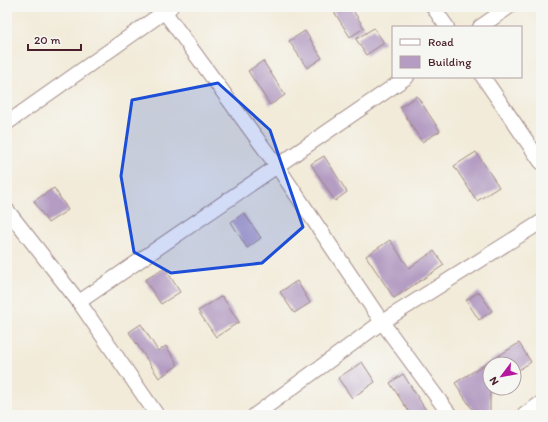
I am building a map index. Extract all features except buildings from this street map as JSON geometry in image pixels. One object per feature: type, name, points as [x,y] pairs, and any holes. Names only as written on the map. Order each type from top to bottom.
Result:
[{"type":"street","points":[[432,7],[446,26]]},
{"type":"street","points":[[481,26],[509,7]]},
{"type":"street","points":[[7,123],[165,9],[277,166],[382,322],[450,415]]},
{"type":"street","points":[[79,302],[406,78]]},
{"type":"street","points":[[484,78],[541,162]]},
{"type":"street","points":[[7,210],[79,302],[157,415]]},
{"type":"street","points":[[255,415],[382,322],[541,222]]},
{"type":"street","points":[[524,415],[541,403]]},
{"type":"highlighted area","points":[[218,83],[270,130],[303,227],[262,263],[171,273],[134,252],[121,176],[132,100]]}]
